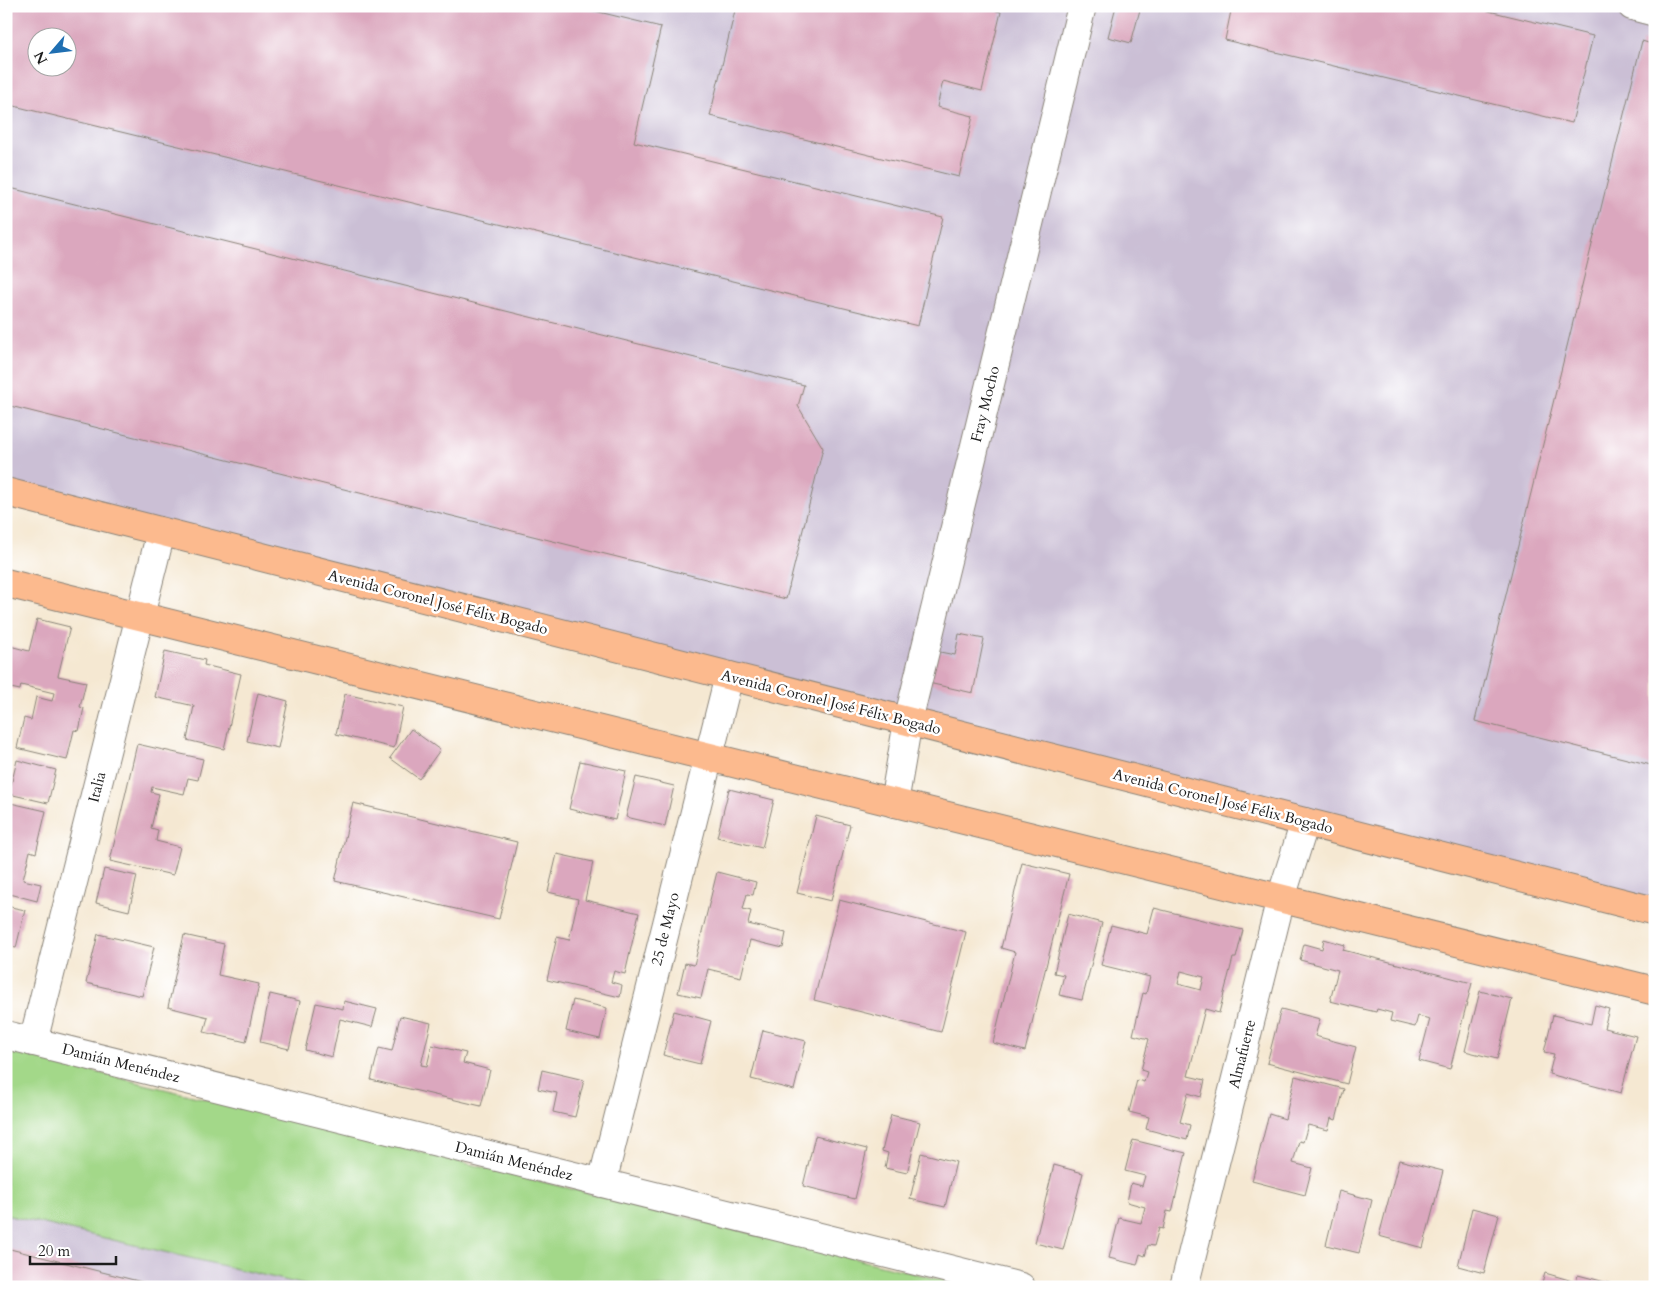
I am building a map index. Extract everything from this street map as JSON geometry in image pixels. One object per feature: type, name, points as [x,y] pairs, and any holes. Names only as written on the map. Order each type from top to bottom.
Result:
[{"type":"main road","name":"Avenida Coronel José Félix Bogado","points":[[6,492],[1655,911]]},
{"type":"main road","points":[[6,583],[1655,991]]},
{"type":"street","name":"Fray Mocho","points":[[894,803],[908,721],[1082,6]]},
{"type":"street","points":[[1632,6],[1655,12]]},
{"type":"street","name":"Italia","points":[[33,1042],[161,532]]},
{"type":"street","name":"25 de Mayo","points":[[602,1183],[729,676]]},
{"type":"street","name":"Almafuerte","points":[[1184,1287],[1281,898],[1305,822]]},
{"type":"street","name":"Damián Menéndez","points":[[6,1035],[1021,1287]]},
{"type":"shaded area","points":[[6,6],[1655,6],[1655,911],[6,492]]},
{"type":"shaded area","points":[[6,1215],[314,1287],[6,1287]]},
{"type":"green space","points":[[6,1050],[970,1287],[314,1287],[6,1215]]},
{"type":"building","points":[[6,6],[574,6],[661,27],[634,142],[943,217],[918,326],[6,104]]},
{"type":"building","points":[[736,6],[977,6],[1001,12],[982,91],[943,81],[937,107],[973,116],[959,177],[710,116]]},
{"type":"building","points":[[1116,6],[1141,6],[1131,43],[1108,37]]},
{"type":"building","points":[[1232,6],[1468,6],[1593,36],[1572,123],[1225,40]]},
{"type":"building","points":[[1642,41],[1655,45],[1655,766],[1475,721]]},
{"type":"building","points":[[6,187],[804,385],[798,406],[823,448],[786,599],[6,405]]},
{"type":"building","points":[[37,619],[70,627],[58,676],[86,682],[80,707],[84,708],[79,731],[74,730],[67,760],[17,748],[24,718],[31,720],[36,697],[52,701],[54,693],[21,685],[20,690],[6,687],[6,645],[29,651]]},
{"type":"building","points":[[959,634],[984,639],[973,693],[924,682],[930,650],[955,655]]},
{"type":"building","points":[[165,651],[205,660],[204,665],[241,674],[224,749],[187,740],[194,706],[155,697]]},
{"type":"building","points":[[258,693],[288,701],[278,748],[247,741]]},
{"type":"building","points":[[345,694],[403,707],[394,748],[336,734]]},
{"type":"building","points":[[411,729],[440,750],[419,779],[390,758]]},
{"type":"building","points":[[137,744],[203,759],[198,780],[188,778],[184,794],[152,787],[151,792],[159,794],[151,828],[158,830],[156,841],[180,847],[173,875],[110,861]]},
{"type":"building","points":[[17,760],[56,770],[48,803],[9,794]]},
{"type":"building","points":[[580,761],[626,771],[615,820],[569,809]]},
{"type":"building","points":[[636,777],[674,786],[665,826],[626,817]]},
{"type":"building","points":[[729,789],[774,800],[762,848],[717,837]]},
{"type":"building","points":[[6,802],[46,811],[36,853],[30,851],[23,880],[41,884],[37,901],[6,893]]},
{"type":"building","points":[[353,803],[517,842],[499,919],[335,881]]},
{"type":"building","points":[[816,816],[850,825],[831,901],[797,893]]},
{"type":"building","points":[[557,854],[593,862],[585,900],[639,913],[625,974],[614,971],[611,982],[622,985],[620,997],[547,980],[557,937],[569,940],[578,899],[548,892]]},
{"type":"building","points":[[1022,863],[1069,874],[1025,1051],[993,1043],[1015,952],[1001,948]]},
{"type":"building","points":[[104,869],[137,876],[129,911],[96,903]]},
{"type":"building","points":[[717,872],[756,882],[753,895],[747,894],[743,909],[751,911],[748,924],[786,933],[783,948],[750,940],[741,977],[708,969],[701,998],[678,993],[685,963],[694,965]]},
{"type":"building","points":[[839,900],[966,932],[941,1032],[814,1000]]},
{"type":"building","points":[[6,906],[25,910],[16,948],[6,946]]},
{"type":"building","points":[[1154,908],[1243,930],[1236,958],[1233,958],[1219,1013],[1205,1009],[1188,1076],[1205,1080],[1201,1097],[1188,1093],[1180,1122],[1190,1125],[1187,1140],[1146,1129],[1149,1117],[1129,1112],[1137,1080],[1144,1082],[1147,1072],[1141,1070],[1149,1039],[1133,1035],[1143,993],[1146,994],[1150,977],[1101,965],[1111,925],[1147,934]],"holes":[[[1181,971],[1204,977],[1201,990],[1178,984]]]},
{"type":"building","points":[[1068,914],[1102,923],[1082,1000],[1059,995],[1064,975],[1054,973]]},
{"type":"building","points":[[98,934],[154,947],[142,996],[86,983]]},
{"type":"building","points":[[184,935],[224,944],[218,975],[259,984],[246,1042],[204,1032],[208,1017],[168,1007]]},
{"type":"building","points":[[1324,939],[1345,945],[1343,950],[1472,983],[1450,1069],[1419,1061],[1430,1019],[1418,1016],[1415,1027],[1390,1021],[1392,1013],[1377,1009],[1376,1012],[1330,1001],[1338,970],[1300,960],[1304,944],[1322,949]]},
{"type":"building","points":[[1480,991],[1512,999],[1497,1059],[1465,1051]]},
{"type":"building","points":[[270,994],[300,1001],[289,1049],[260,1042]]},
{"type":"building","points":[[573,1000],[607,1008],[600,1039],[566,1031]]},
{"type":"building","points":[[344,1001],[377,1009],[372,1027],[340,1019],[332,1057],[305,1050],[316,1003],[343,1009]]},
{"type":"building","points":[[1595,1005],[1609,1009],[1604,1028],[1636,1036],[1621,1093],[1549,1074],[1554,1054],[1544,1052],[1553,1015],[1591,1024]]},
{"type":"building","points":[[1281,1009],[1320,1019],[1315,1036],[1356,1047],[1347,1084],[1267,1063]]},
{"type":"building","points":[[674,1011],[711,1021],[700,1064],[663,1055]]},
{"type":"building","points":[[400,1016],[431,1023],[421,1065],[427,1066],[432,1045],[466,1053],[463,1063],[490,1070],[481,1106],[371,1080],[379,1048],[392,1051]]},
{"type":"building","points":[[763,1030],[806,1041],[794,1090],[751,1079]]},
{"type":"building","points":[[542,1070],[584,1080],[575,1117],[553,1112],[557,1093],[538,1089]]},
{"type":"building","points":[[1295,1076],[1344,1089],[1336,1120],[1331,1118],[1328,1130],[1308,1125],[1303,1142],[1299,1141],[1293,1163],[1312,1168],[1305,1195],[1252,1181],[1269,1114],[1285,1119]]},
{"type":"building","points":[[891,1115],[920,1122],[907,1173],[885,1168],[888,1153],[882,1151]]},
{"type":"building","points":[[815,1136],[867,1149],[855,1199],[803,1186]]},
{"type":"building","points":[[1133,1140],[1186,1153],[1172,1212],[1167,1211],[1163,1229],[1159,1228],[1154,1246],[1148,1245],[1145,1256],[1140,1254],[1137,1265],[1109,1258],[1119,1218],[1141,1223],[1145,1207],[1127,1202],[1131,1183],[1142,1186],[1145,1176],[1125,1171]]},
{"type":"building","points":[[921,1153],[956,1162],[945,1207],[910,1199]]},
{"type":"building","points":[[1399,1160],[1443,1171],[1423,1248],[1379,1236]]},
{"type":"building","points":[[1054,1165],[1083,1173],[1063,1250],[1035,1243]]},
{"type":"building","points":[[1339,1191],[1372,1200],[1359,1253],[1326,1245]]},
{"type":"building","points":[[1472,1208],[1499,1215],[1484,1273],[1458,1266]]},
{"type":"building","points":[[6,1248],[158,1286],[158,1287],[6,1287]]},
{"type":"building","points":[[1545,1273],[1576,1282],[1578,1275],[1617,1285],[1617,1287],[1541,1287]]}]
